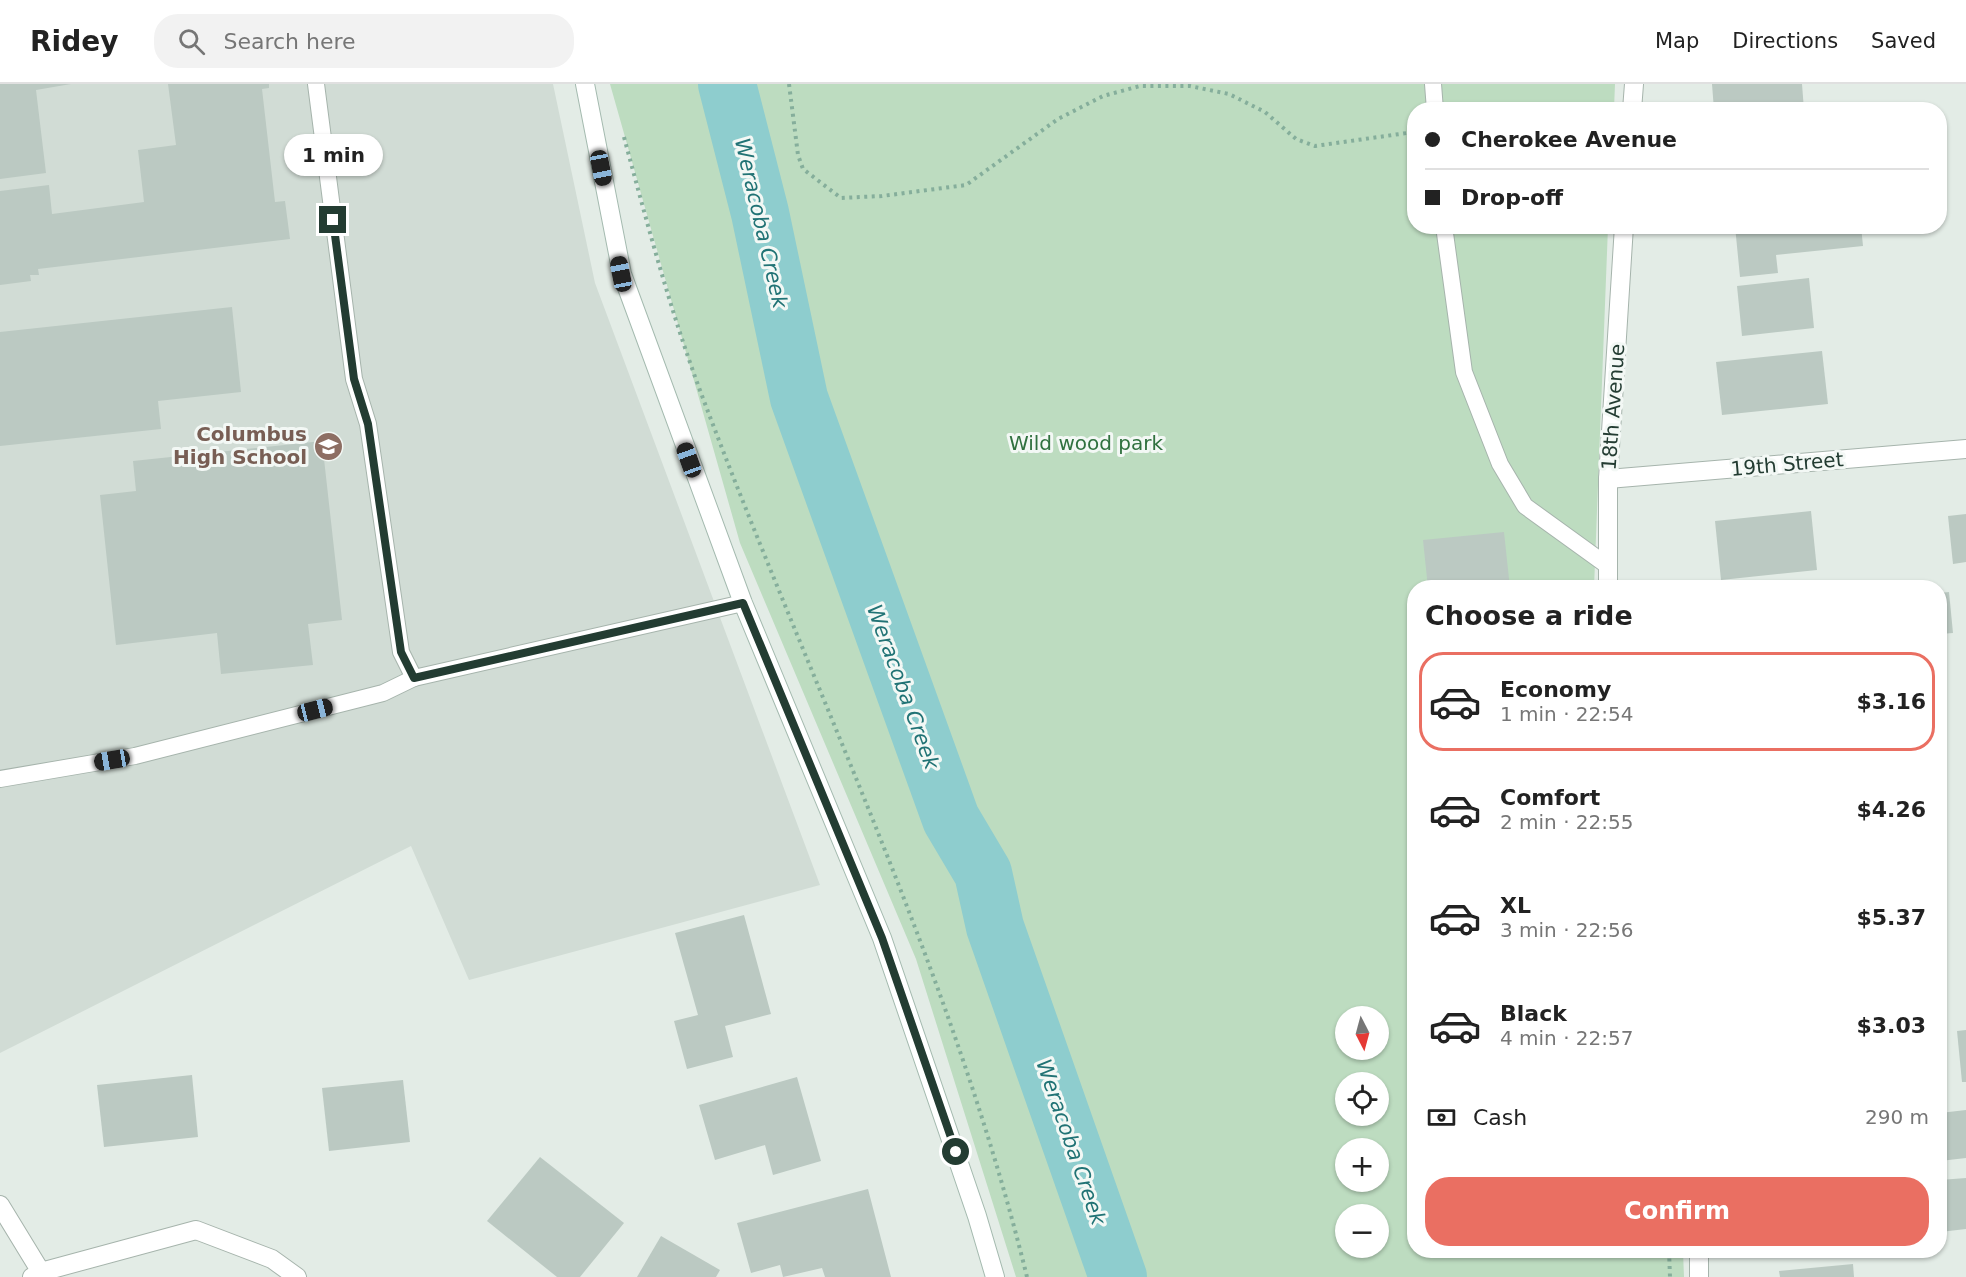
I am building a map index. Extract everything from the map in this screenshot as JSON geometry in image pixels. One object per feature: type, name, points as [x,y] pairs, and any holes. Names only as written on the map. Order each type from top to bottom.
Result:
[{"type":"street","points":[[585,84],[621,274],[743,603],[882,938],[978,1216],[995,1277]]},
{"type":"street","points":[[1633,102],[1634,84]]},
{"type":"street","name":"18th Avenue","points":[[1608,580],[1608,479],[1623,234]]},
{"type":"street","name":"19th Street","points":[[1608,479],[1966,449]]},
{"type":"street","points":[[0,1205],[39,1275],[196,1230],[272,1259],[297,1277]]},
{"type":"street","points":[[1699,1258],[1699,1277]]},
{"type":"lane","points":[[316,84],[354,379],[368,424],[401,652],[414,678]]},
{"type":"lane","points":[[1433,84],[1434,102]]},
{"type":"lane","points":[[1445,234],[1464,372],[1500,464],[1526,506],[1608,566]]},
{"type":"lane","points":[[0,779],[135,756],[383,693],[414,678],[743,603]]},
{"type":"path","points":[[789,84],[798,155],[803,169],[842,198],[882,196],[966,185],[1058,119],[1103,96],[1140,86],[1190,86],[1229,94],[1265,112],[1296,138],[1315,146],[1407,133]]},
{"type":"path","points":[[622,127],[651,236],[700,391],[933,972],[1012,1214],[1027,1277]]},
{"type":"path","points":[[1669,1258],[1670,1277]]},
{"type":"shaded area","name":"Columbus High School","points":[[0,84],[553,84],[595,283],[820,885],[469,980],[411,846],[0,1053]]},
{"type":"green space","name":"Wild wood park","points":[[610,84],[1615,84],[1614,102],[1407,102],[1407,234],[1608,234],[1594,580],[1407,580],[1407,1258],[1683,1258],[1684,1277],[1016,1277],[916,959],[740,543]]},
{"type":"building","points":[[0,84],[71,84],[36,90],[46,173],[0,179]]},
{"type":"building","points":[[168,84],[269,84],[269,88],[262,89],[275,202],[285,201],[290,239],[38,269],[39,275],[30,275],[31,281],[0,285],[0,191],[49,185],[52,214],[144,202],[138,150],[176,145]]},
{"type":"building","points":[[1712,84],[1802,84],[1803,102],[1713,102]]},
{"type":"building","points":[[1736,234],[1862,234],[1863,246],[1776,255],[1778,273],[1740,277]]},
{"type":"building","points":[[1809,278],[1814,328],[1742,336],[1737,286]]},
{"type":"building","points":[[232,307],[241,392],[158,401],[161,429],[0,446],[0,332]]},
{"type":"building","points":[[1822,351],[1828,404],[1722,415],[1716,362]]},
{"type":"building","points":[[322,441],[342,620],[308,624],[313,665],[221,674],[217,633],[116,645],[100,495],[136,491],[133,461]]},
{"type":"building","points":[[1811,511],[1817,570],[1721,580],[1715,521]]},
{"type":"building","points":[[1966,514],[1966,562],[1953,564],[1948,516]]},
{"type":"building","points":[[1504,532],[1509,580],[1427,580],[1423,540]]},
{"type":"building","points":[[1947,592],[1949,592],[1953,633],[1947,633]]},
{"type":"building","points":[[744,915],[771,1014],[725,1026],[733,1057],[687,1069],[674,1021],[698,1015],[675,933]]},
{"type":"building","points":[[1966,1030],[1966,1082],[1962,1082],[1957,1031]]},
{"type":"building","points":[[192,1075],[198,1137],[104,1147],[97,1085]]},
{"type":"building","points":[[797,1077],[821,1161],[773,1175],[765,1145],[715,1160],[699,1105]]},
{"type":"building","points":[[403,1080],[410,1142],[329,1151],[322,1088]]},
{"type":"building","points":[[1966,1110],[1966,1158],[1947,1160],[1947,1112]]},
{"type":"building","points":[[540,1157],[624,1223],[580,1277],[557,1277],[487,1221]]},
{"type":"building","points":[[1966,1178],[1966,1229],[1947,1231],[1947,1179]]},
{"type":"building","points":[[868,1189],[891,1277],[825,1277],[822,1268],[783,1277],[780,1265],[751,1273],[737,1223]]},
{"type":"building","points":[[661,1236],[720,1270],[716,1277],[637,1277]]},
{"type":"building","points":[[1853,1264],[1854,1277],[1780,1277],[1779,1271]]},
{"type":"waterway","name":"Weracoba Creek","points":[[727,84],[760,213],[799,398],[951,819],[983,873],[995,927],[1118,1277]]},
{"type":"place","name":"Columbus High School","points":[[328,446]]},
{"type":"route","points":[[333,220],[354,379],[368,424],[401,652],[414,678],[743,603],[882,938],[956,1152]]}]
